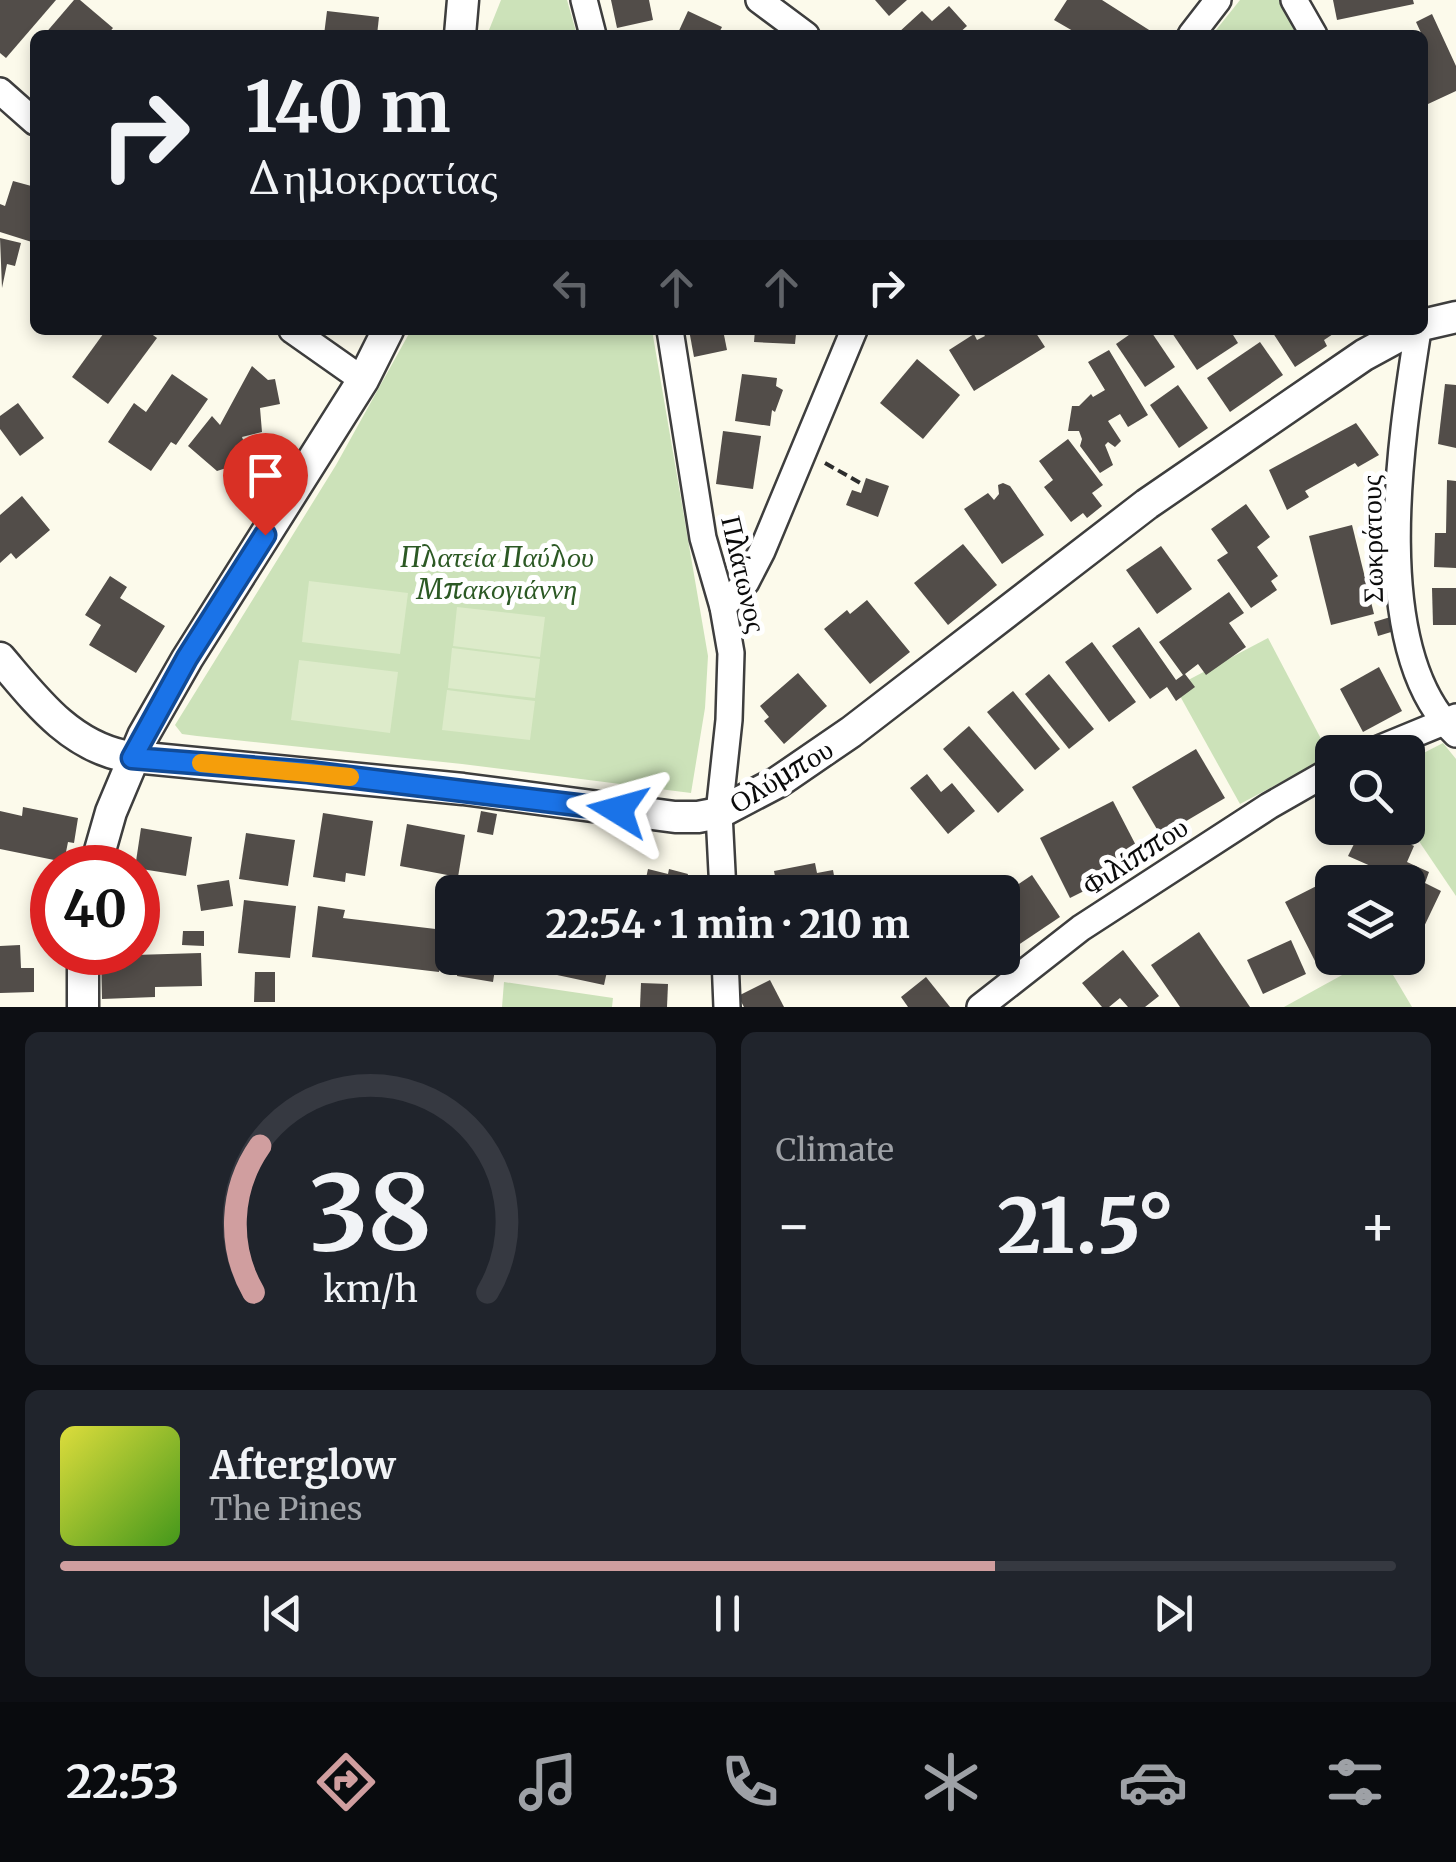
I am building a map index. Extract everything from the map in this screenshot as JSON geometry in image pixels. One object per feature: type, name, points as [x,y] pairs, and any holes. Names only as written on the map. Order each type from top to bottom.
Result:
[{"type":"street","points":[[461,30],[464,0]]},
{"type":"street","points":[[584,0],[592,30]]},
{"type":"street","points":[[759,0],[799,30]]},
{"type":"street","points":[[1195,30],[1218,0]]},
{"type":"street","points":[[1294,0],[1311,30]]},
{"type":"street","points":[[0,92],[30,118]]},
{"type":"street","points":[[1428,326],[1456,317]]},
{"type":"street","points":[[299,335],[363,380]]},
{"type":"street","points":[[101,845],[132,758],[187,658],[363,380],[386,335]]},
{"type":"street","name":"Πλάτωνος","points":[[671,335],[703,538],[731,654],[720,813],[722,875]]},
{"type":"street","points":[[722,606],[753,571],[852,335]]},
{"type":"street","name":"Ολύμπου","points":[[0,658],[69,732],[101,750],[132,758],[424,785],[675,817],[720,813],[778,782],[851,732],[1147,504],[1364,356],[1401,335]]},
{"type":"street","name":"Σωκράτους","points":[[1419,335],[1402,436],[1398,547],[1401,607],[1420,678],[1452,725]]},
{"type":"street","points":[[1422,735],[1452,725]]},
{"type":"street","name":"Φιλίππου","points":[[980,1007],[1081,928],[1315,780]]},
{"type":"street","points":[[83,975],[83,1007]]},
{"type":"street","points":[[726,975],[727,1007]]},
{"type":"path","points":[[803,451],[864,486]]},
{"type":"green space","points":[[501,0],[567,0],[576,30],[489,30]]},
{"type":"green space","points":[[1240,0],[1282,0],[1299,30],[1216,30]]},
{"type":"green space","name":"Πλατεία Παύλου Μπακογιάννη","points":[[408,335],[653,335],[708,656],[705,708],[691,793],[182,734],[175,725],[336,465]]},
{"type":"green space","points":[[309,581],[408,593],[400,654],[302,642]]},
{"type":"green space","points":[[457,607],[545,617],[540,657],[453,646]]},
{"type":"green space","points":[[1268,638],[1319,735],[1315,735],[1315,764],[1240,804],[1175,687]]},
{"type":"green space","points":[[452,648],[540,659],[535,698],[448,688]]},
{"type":"green space","points":[[299,660],[398,672],[390,733],[291,720]]},
{"type":"green space","points":[[447,690],[535,701],[530,740],[442,730]]},
{"type":"green space","points":[[1443,743],[1456,759],[1456,896],[1422,845],[1425,845],[1425,752]]},
{"type":"green space","points":[[1342,975],[1393,975],[1412,1007],[1284,1007]]},
{"type":"green space","points":[[504,982],[613,998],[612,1007],[502,1007]]},
{"type":"building","points":[[0,0],[56,0],[6,58],[0,53]]},
{"type":"building","points":[[74,0],[80,0],[113,28],[111,30],[48,30]]},
{"type":"building","points":[[611,0],[649,0],[653,20],[617,28]]},
{"type":"building","points":[[875,0],[907,0],[889,16]]},
{"type":"building","points":[[1067,0],[1102,0],[1149,30],[1071,30],[1054,20]]},
{"type":"building","points":[[1333,0],[1413,0],[1414,4],[1337,20]]},
{"type":"building","points":[[949,6],[967,26],[963,30],[901,30],[922,11],[932,21]]},
{"type":"building","points":[[327,11],[379,17],[378,30],[325,30]]},
{"type":"building","points":[[688,11],[722,27],[720,30],[679,30]]},
{"type":"building","points":[[1432,14],[1456,66],[1456,91],[1428,104],[1428,30],[1420,30],[1416,22]]},
{"type":"building","points":[[13,181],[30,186],[30,241],[0,232],[0,204],[5,206]]},
{"type":"building","points":[[0,238],[21,243],[15,266],[7,264],[2,288]]},
{"type":"building","points":[[102,335],[157,338],[108,404],[72,377]]},
{"type":"building","points":[[690,335],[724,335],[727,350],[694,357]]},
{"type":"building","points":[[755,335],[796,335],[795,344],[754,342]]},
{"type":"building","points":[[972,335],[977,340],[985,336],[1037,335],[1045,347],[974,391],[949,350]]},
{"type":"building","points":[[1129,335],[1153,335],[1175,367],[1145,387],[1116,344]]},
{"type":"building","points":[[1173,335],[1233,335],[1238,343],[1197,370]]},
{"type":"building","points":[[1274,335],[1332,335],[1324,340],[1327,346],[1295,367]]},
{"type":"building","points":[[1260,342],[1283,375],[1230,412],[1207,378]]},
{"type":"building","points":[[1109,350],[1148,415],[1128,427],[1120,414],[1108,421],[1121,441],[1115,447],[1108,442],[1105,445],[1113,465],[1100,473],[1080,446],[1079,431],[1068,431],[1072,406],[1079,406],[1091,394],[1093,397],[1105,390],[1088,362]]},
{"type":"building","points":[[917,359],[960,395],[923,439],[880,403]]},
{"type":"building","points":[[252,366],[268,380],[275,379],[280,404],[260,408],[262,432],[242,437],[242,463],[217,471],[188,446],[212,416],[220,425]]},
{"type":"building","points":[[172,374],[208,399],[176,445],[171,442],[151,471],[108,442],[134,403],[146,412]]},
{"type":"building","points":[[742,374],[777,378],[776,386],[783,390],[775,412],[772,410],[770,426],[735,421]]},
{"type":"building","points":[[1445,384],[1456,385],[1456,448],[1438,444]]},
{"type":"building","points":[[1178,385],[1208,428],[1179,448],[1150,405]]},
{"type":"building","points":[[18,403],[44,438],[20,456],[0,429],[0,416]]},
{"type":"building","points":[[1356,423],[1379,455],[1358,467],[1355,463],[1305,491],[1309,497],[1287,510],[1269,470]]},
{"type":"building","points":[[723,431],[761,436],[753,489],[716,484]]},
{"type":"building","points":[[1068,439],[1103,485],[1092,493],[1102,506],[1087,518],[1083,513],[1071,522],[1044,487],[1053,480],[1039,461]]},
{"type":"building","points":[[866,478],[889,486],[878,517],[846,505],[852,490],[861,493]]},
{"type":"building","points":[[1447,480],[1456,481],[1456,568],[1434,567],[1435,533],[1446,533]]},
{"type":"building","points":[[998,485],[1010,486],[1044,535],[1002,564],[964,509],[988,493],[994,500],[999,494]]},
{"type":"building","points":[[22,496],[50,530],[16,559],[11,553],[0,563],[0,515]]},
{"type":"building","points":[[1246,504],[1270,537],[1257,547],[1278,576],[1271,581],[1277,590],[1251,608],[1217,560],[1228,553],[1211,529]]},
{"type":"building","points":[[1352,525],[1374,614],[1331,625],[1309,536]]},
{"type":"building","points":[[963,544],[997,585],[948,625],[914,583]]},
{"type":"building","points":[[1161,546],[1192,589],[1157,614],[1126,570]]},
{"type":"building","points":[[110,576],[127,587],[120,598],[165,626],[136,673],[89,645],[101,625],[85,615]]},
{"type":"building","points":[[1432,588],[1456,588],[1456,625],[1433,625]]},
{"type":"building","points":[[1229,592],[1244,613],[1229,623],[1246,647],[1206,675],[1198,664],[1185,674],[1195,687],[1176,701],[1167,687],[1150,699],[1112,646],[1139,627],[1176,680],[1183,675],[1159,642]]},
{"type":"building","points":[[867,600],[910,652],[870,684],[824,629]]},
{"type":"building","points":[[1397,615],[1401,629],[1378,636],[1374,622]]},
{"type":"building","points":[[1092,642],[1136,702],[1109,722],[1065,662]]},
{"type":"building","points":[[1379,667],[1402,711],[1363,732],[1340,689]]},
{"type":"building","points":[[798,673],[827,706],[784,744],[764,721],[769,717],[760,706]]},
{"type":"building","points":[[1049,674],[1094,729],[1069,749],[1025,694]]},
{"type":"building","points":[[1013,691],[1060,749],[1035,770],[987,712]]},
{"type":"building","points":[[969,726],[1024,790],[998,813],[943,749]]},
{"type":"building","points":[[1196,749],[1225,798],[1161,836],[1132,787]]},
{"type":"building","points":[[927,774],[941,792],[952,783],[975,811],[948,834],[910,788]]},
{"type":"building","points":[[1113,801],[1144,861],[1070,898],[1040,838]]},
{"type":"building","points":[[23,807],[78,818],[74,843],[30,845],[30,855],[0,849],[0,811],[22,816]]},
{"type":"building","points":[[481,811],[497,814],[493,835],[477,832]]},
{"type":"building","points":[[323,813],[373,821],[365,876],[346,873],[345,882],[313,877]]},
{"type":"building","points":[[407,824],[465,835],[458,875],[400,866]]},
{"type":"building","points":[[141,828],[192,837],[186,876],[160,872],[160,845],[138,845]]},
{"type":"building","points":[[246,833],[295,840],[288,886],[239,879]]},
{"type":"building","points":[[1354,845],[1414,846],[1407,862],[1414,865],[1368,865],[1348,856]]},
{"type":"building","points":[[815,863],[817,873],[833,870],[834,875],[775,875],[774,871]]},
{"type":"building","points":[[648,869],[688,874],[688,875],[647,875]]},
{"type":"building","points":[[1032,875],[1060,917],[1020,944],[1020,883]]},
{"type":"building","points":[[229,880],[233,906],[201,911],[197,885]]},
{"type":"building","points":[[1425,883],[1441,891],[1425,925]]},
{"type":"building","points":[[1315,887],[1315,961],[1285,902]]},
{"type":"building","points":[[244,900],[296,906],[290,958],[238,953]]},
{"type":"building","points":[[318,906],[345,910],[343,918],[435,929],[435,972],[312,957]]},
{"type":"building","points":[[183,931],[204,931],[204,946],[182,945]]},
{"type":"building","points":[[1199,932],[1250,1007],[1180,1007],[1151,965]]},
{"type":"building","points":[[1291,940],[1306,974],[1263,994],[1247,960]]},
{"type":"building","points":[[20,945],[21,968],[30,968],[30,975],[34,975],[34,992],[0,993],[0,946]]},
{"type":"building","points":[[1123,950],[1159,996],[1145,1007],[1128,1007],[1120,998],[1109,1007],[1102,1007],[1082,983]]},
{"type":"building","points":[[201,953],[202,986],[155,987],[155,997],[102,999],[101,975],[160,975],[160,954]]},
{"type":"building","points":[[255,972],[275,972],[275,1002],[254,1002]]},
{"type":"building","points":[[457,975],[494,975],[493,982]]},
{"type":"building","points":[[557,975],[606,975],[604,985]]},
{"type":"building","points":[[926,977],[950,1007],[908,1007],[901,997]]},
{"type":"building","points":[[770,980],[784,1007],[744,1007],[738,996]]},
{"type":"building","points":[[641,983],[668,984],[667,1007],[640,1007]]},
{"type":"slow traffic","points":[[201,763],[350,777]]},
{"type":"route","points":[[265,535],[187,658],[132,758],[308,772],[618,810]]}]
